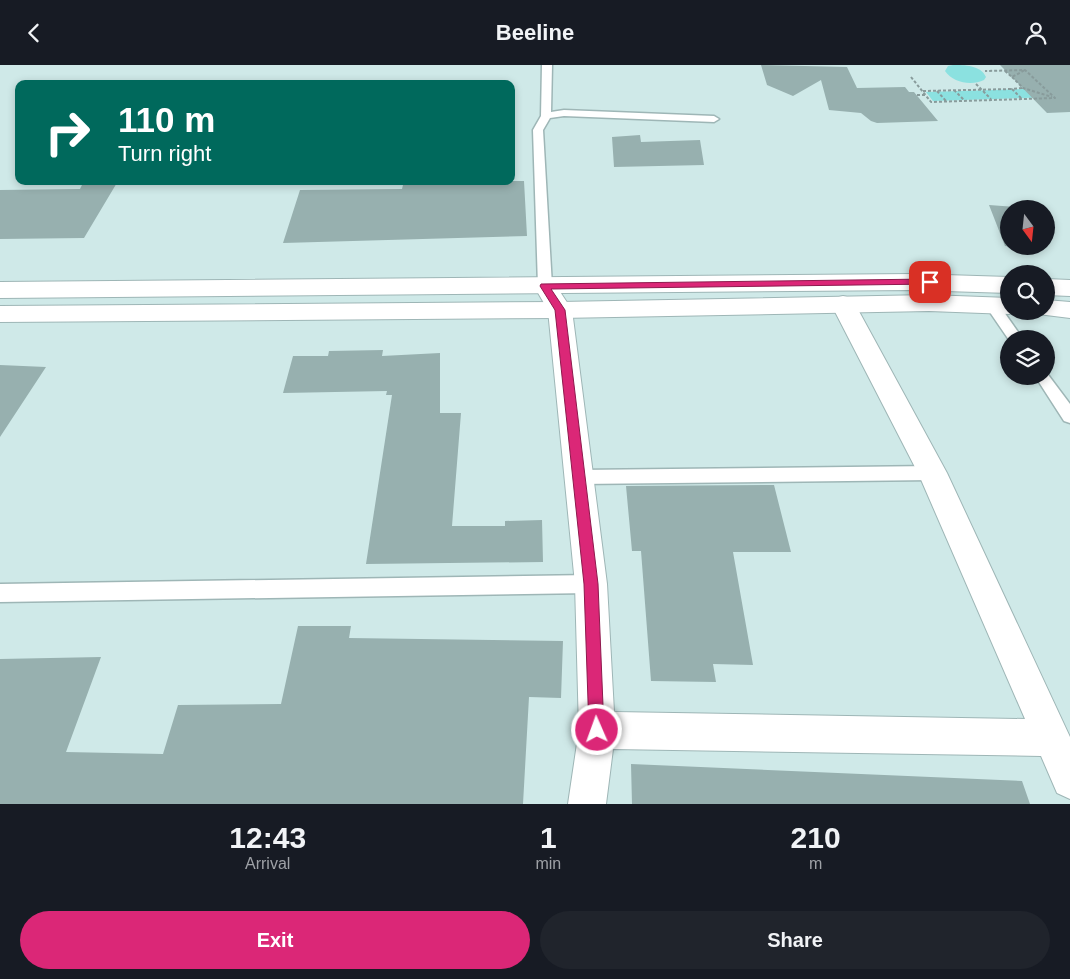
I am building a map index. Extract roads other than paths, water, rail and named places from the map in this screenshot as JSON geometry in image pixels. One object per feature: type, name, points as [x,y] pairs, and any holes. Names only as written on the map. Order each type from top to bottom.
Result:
[{"type":"main road","points":[[0,314],[552,298],[912,282],[1000,285]]},
{"type":"main road","points":[[1055,287],[1070,288]]},
{"type":"main road","points":[[0,290],[552,298],[843,305],[929,303],[1000,305]]},
{"type":"main road","points":[[552,298],[579,477],[591,584],[597,730],[587,804]]},
{"type":"main road","points":[[843,305],[933,473],[1070,780]]},
{"type":"main road","points":[[1055,309],[1070,310]]},
{"type":"main road","points":[[597,730],[1050,737]]},
{"type":"lane","points":[[547,65],[546,115],[538,130],[552,298]]},
{"type":"lane","points":[[546,115],[564,113],[714,119]]},
{"type":"lane","points":[[1048,385],[1070,417]]},
{"type":"lane","points":[[579,477],[933,473]]},
{"type":"lane","points":[[0,593],[591,584]]}]
